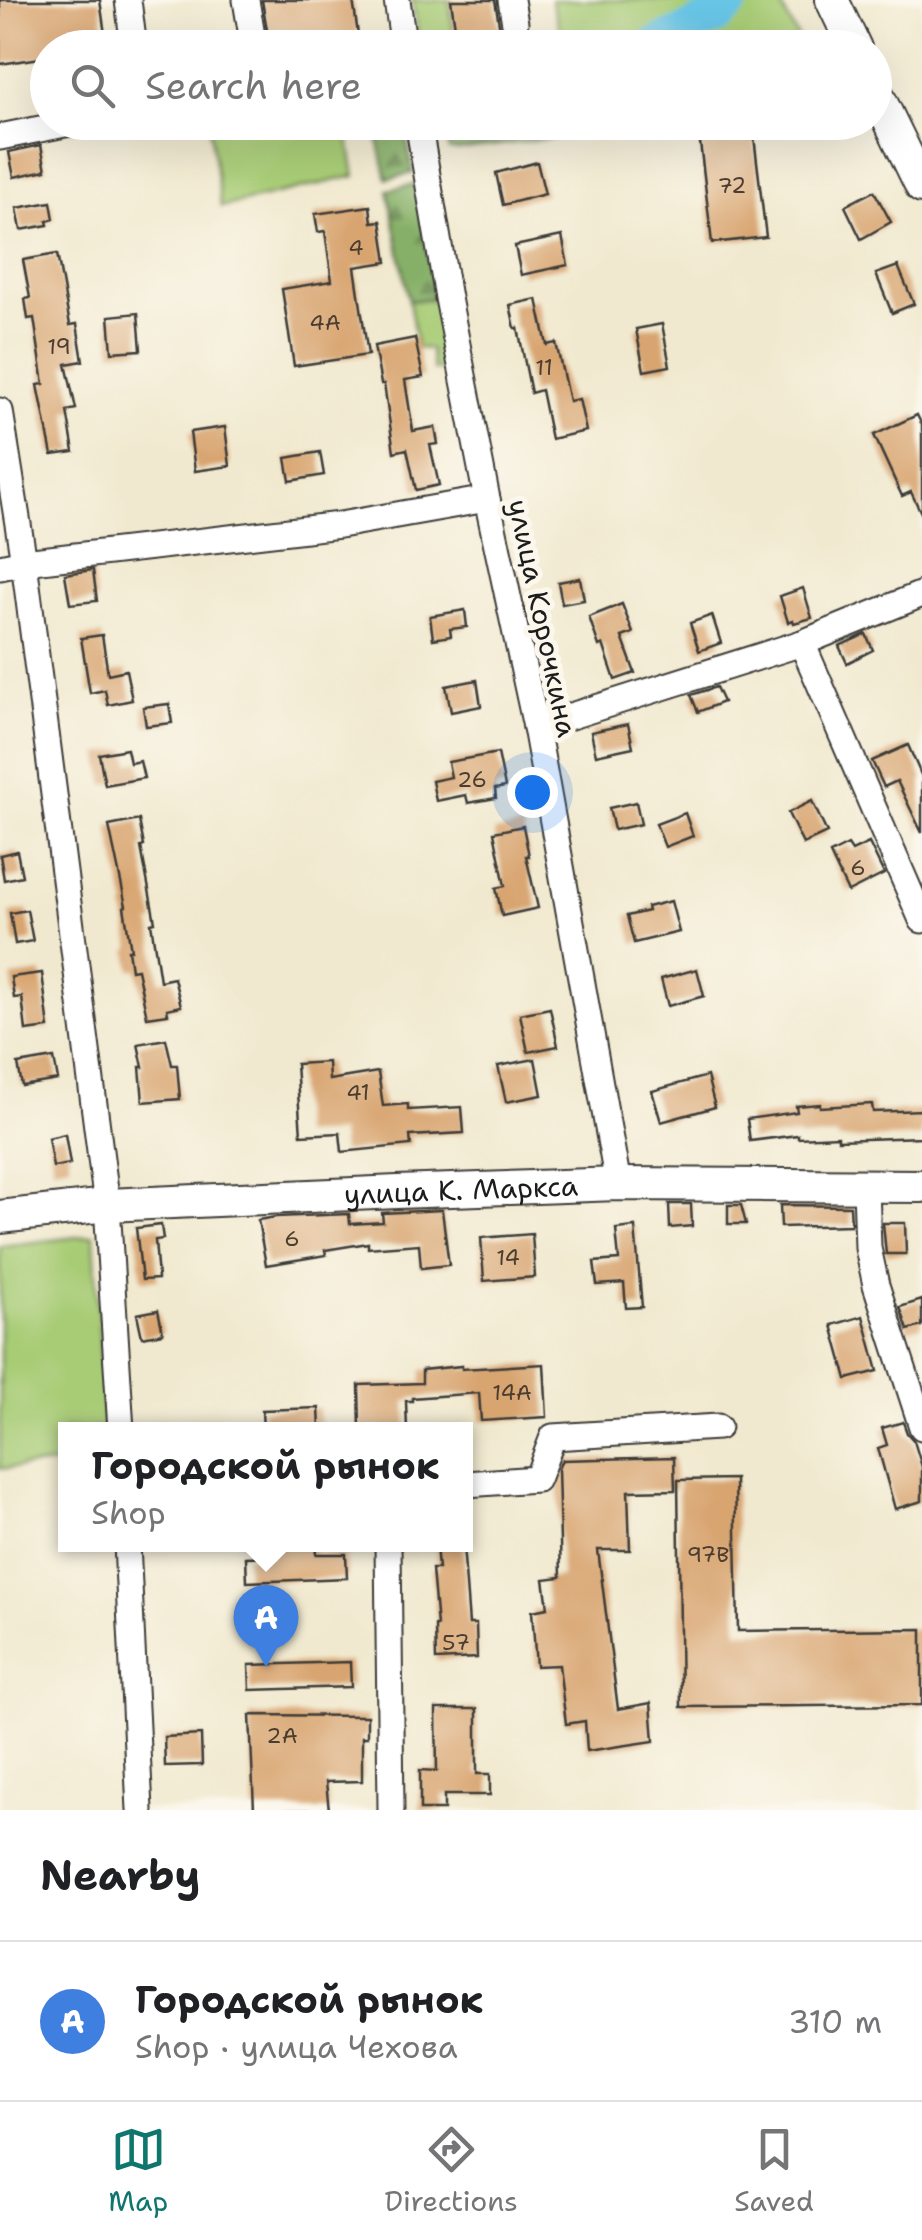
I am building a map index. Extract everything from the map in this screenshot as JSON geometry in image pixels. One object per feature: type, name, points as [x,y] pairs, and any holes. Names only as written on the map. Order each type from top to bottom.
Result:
[{"type":"main road","points":[[832,0],[846,30]]},
{"type":"main road","points":[[892,125],[922,187]]},
{"type":"main road","name":"улица К. Маркса","points":[[0,1217],[107,1205],[618,1184],[922,1186]]},
{"type":"street","points":[[128,0],[132,30]]},
{"type":"street","points":[[246,0],[251,30]]},
{"type":"street","points":[[397,0],[401,30]]},
{"type":"street","points":[[0,137],[30,131]]},
{"type":"street","name":"улица Корочкина","points":[[421,140],[487,499],[536,727],[618,1184]]},
{"type":"street","points":[[0,411],[12,565],[107,1205],[120,1422]]},
{"type":"street","points":[[12,565],[340,525],[487,499]]},
{"type":"street","points":[[536,727],[802,643],[922,594]]},
{"type":"street","points":[[802,643],[922,920]]},
{"type":"street","points":[[866,1186],[868,1248],[876,1285],[922,1427]]},
{"type":"street","points":[[473,1484],[537,1480],[554,1438],[718,1428]]},
{"type":"street","points":[[127,1552],[140,1810]]},
{"type":"street","points":[[388,1552],[392,1810]]},
{"type":"green space","points":[[412,0],[449,0],[453,30],[418,30]]},
{"type":"green space","points":[[551,0],[778,0],[794,30],[560,30]]},
{"type":"green space","points":[[211,140],[349,140],[355,176],[221,207]]},
{"type":"green space","points":[[378,140],[407,140],[413,173],[387,179]]},
{"type":"green space","points":[[447,140],[540,140],[459,150],[449,150]]},
{"type":"green space","points":[[416,184],[434,297],[409,301],[388,190]]},
{"type":"green space","points":[[435,299],[451,368],[433,370],[430,349],[417,348],[409,301]]},
{"type":"green space","points":[[94,1235],[104,1422],[58,1422],[58,1464],[0,1469],[0,1246]]},
{"type":"building","points":[[0,0],[100,0],[104,30],[30,30],[30,60],[0,64]]},
{"type":"building","points":[[262,0],[353,0],[357,30],[267,30]]},
{"type":"building","points":[[451,0],[495,0],[500,30],[455,30]]},
{"type":"building","points":[[700,140],[754,140],[766,237],[712,243]]},
{"type":"building","points":[[41,145],[46,170],[14,177],[9,152]]},
{"type":"building","points":[[537,162],[545,194],[503,205],[496,173]]},
{"type":"building","points":[[874,191],[891,222],[861,239],[845,206]]},
{"type":"building","points":[[51,202],[54,219],[47,221],[48,225],[21,230],[17,208]]},
{"type":"building","points":[[370,206],[372,222],[381,221],[387,262],[355,267],[368,355],[294,366],[282,289],[332,281],[325,231],[318,232],[315,214]]},
{"type":"building","points":[[562,236],[568,265],[521,275],[515,246]]},
{"type":"building","points":[[57,254],[70,325],[77,324],[83,361],[66,364],[76,409],[67,411],[74,452],[52,455],[38,385],[44,384],[34,318],[28,319],[25,299],[30,298],[23,260]]},
{"type":"building","points":[[898,266],[914,304],[892,313],[876,274]]},
{"type":"building","points":[[537,299],[547,345],[556,343],[569,401],[579,399],[586,431],[551,439],[541,390],[531,393],[510,305]]},
{"type":"building","points":[[138,313],[141,350],[112,352],[109,316]]},
{"type":"building","points":[[662,324],[670,366],[644,371],[636,329]]},
{"type":"building","points":[[415,338],[423,377],[405,380],[413,431],[435,427],[438,444],[430,445],[439,485],[416,490],[407,449],[394,452],[374,346]]},
{"type":"building","points":[[917,415],[922,425],[922,515],[911,492],[902,496],[874,435]]},
{"type":"building","points":[[225,427],[230,466],[195,471],[190,432]]},
{"type":"building","points":[[320,452],[324,475],[290,481],[286,458]]},
{"type":"building","points":[[93,570],[97,601],[70,604],[65,574]]},
{"type":"building","points":[[580,578],[584,600],[562,604],[558,582]]},
{"type":"building","points":[[803,588],[812,618],[788,622],[780,596]]},
{"type":"building","points":[[622,604],[633,633],[622,637],[635,673],[615,680],[589,617]]},
{"type":"building","points":[[465,610],[467,627],[450,629],[451,636],[433,639],[430,616]]},
{"type":"building","points":[[712,615],[721,643],[699,651],[690,623]]},
{"type":"building","points":[[866,634],[873,650],[847,663],[839,646]]},
{"type":"building","points":[[102,635],[108,674],[126,670],[132,700],[108,705],[105,690],[90,693],[81,638]]},
{"type":"building","points":[[477,680],[481,706],[451,712],[446,686]]},
{"type":"building","points":[[716,687],[723,702],[698,712],[691,695]]},
{"type":"building","points":[[169,704],[172,723],[146,726],[143,707]]},
{"type":"building","points":[[628,724],[633,747],[596,755],[591,732]]},
{"type":"building","points":[[908,745],[922,777],[922,833],[897,781],[884,787],[872,761]]},
{"type":"building","points":[[127,749],[130,763],[140,761],[144,778],[105,785],[99,754]]},
{"type":"building","points":[[498,753],[505,787],[495,789],[496,798],[468,803],[466,795],[436,801],[432,781],[451,777],[448,762]]},
{"type":"building","points":[[812,801],[827,833],[803,844],[788,813]]},
{"type":"building","points":[[636,802],[641,824],[614,830],[609,808]]},
{"type":"building","points":[[685,813],[693,836],[665,847],[656,824]]},
{"type":"building","points":[[139,820],[160,981],[174,978],[181,1006],[167,1009],[168,1014],[147,1017],[137,969],[131,970],[126,906],[109,826]]},
{"type":"building","points":[[523,826],[538,908],[502,916],[496,888],[505,886],[494,832]]},
{"type":"building","points":[[869,843],[884,874],[848,892],[830,854],[848,845],[852,851]]},
{"type":"building","points":[[17,851],[22,876],[4,880],[0,855]]},
{"type":"building","points":[[671,901],[679,932],[634,943],[627,916]]},
{"type":"building","points":[[27,910],[33,941],[15,944],[10,913]]},
{"type":"building","points":[[697,969],[704,996],[668,1006],[661,979]]},
{"type":"building","points":[[42,973],[49,1028],[26,1031],[22,997],[14,998],[11,977]]},
{"type":"building","points":[[550,1008],[558,1046],[528,1052],[520,1014]]},
{"type":"building","points":[[166,1039],[172,1065],[177,1065],[180,1099],[143,1102],[143,1067],[138,1044]]},
{"type":"building","points":[[54,1058],[58,1080],[22,1086],[18,1064]]},
{"type":"building","points":[[535,1059],[542,1095],[506,1102],[498,1066]]},
{"type":"building","points":[[328,1062],[329,1080],[378,1072],[383,1106],[408,1104],[408,1110],[462,1107],[464,1133],[410,1136],[411,1145],[342,1152],[340,1133],[301,1135],[296,1064]]},
{"type":"building","points":[[707,1076],[715,1107],[661,1122],[652,1091]]},
{"type":"building","points":[[872,1104],[873,1112],[922,1110],[922,1137],[838,1140],[838,1136],[798,1135],[750,1141],[747,1119],[797,1112],[796,1106]]},
{"type":"building","points":[[65,1134],[70,1164],[53,1167],[48,1138]]},
{"type":"building","points":[[669,1204],[691,1204],[692,1226],[670,1228]]},
{"type":"building","points":[[728,1205],[741,1205],[746,1224],[728,1224]]},
{"type":"building","points":[[780,1205],[850,1206],[851,1225],[781,1227]]},
{"type":"building","points":[[442,1210],[449,1265],[421,1268],[419,1244],[368,1248],[368,1243],[266,1265],[258,1220],[349,1214],[350,1224],[383,1222],[382,1213]]},
{"type":"building","points":[[883,1223],[905,1223],[906,1254],[886,1254]]},
{"type":"building","points":[[161,1225],[163,1239],[155,1240],[158,1279],[142,1280],[136,1228]]},
{"type":"building","points":[[635,1227],[642,1307],[626,1308],[624,1283],[597,1285],[594,1262],[619,1260],[616,1229]]},
{"type":"building","points":[[532,1234],[535,1277],[484,1281],[481,1238]]},
{"type":"building","points":[[922,1300],[922,1326],[908,1330],[900,1307]]},
{"type":"building","points":[[158,1310],[163,1333],[142,1337],[137,1314]]},
{"type":"building","points":[[863,1316],[878,1371],[847,1379],[832,1325]]},
{"type":"building","points":[[544,1364],[547,1417],[481,1421],[479,1393],[412,1398],[406,1401],[407,1422],[360,1422],[359,1385],[422,1383],[422,1370]]},
{"type":"building","points":[[319,1408],[320,1422],[263,1422],[262,1410]]},
{"type":"building","points":[[903,1422],[922,1467],[922,1501],[895,1509],[878,1448],[887,1445],[882,1428]]},
{"type":"building","points":[[674,1457],[675,1490],[628,1491],[630,1550],[598,1550],[618,1709],[651,1703],[654,1741],[587,1751],[585,1721],[566,1724],[559,1665],[536,1666],[532,1611],[548,1608],[544,1579],[561,1577],[558,1469],[562,1460]]},
{"type":"building","points":[[735,1479],[738,1631],[922,1629],[922,1705],[681,1707],[678,1480]]},
{"type":"building","points":[[271,1552],[346,1554],[347,1578],[247,1582],[246,1557],[271,1556]]},
{"type":"building","points":[[437,1552],[464,1552],[469,1624],[476,1624],[477,1658],[436,1660],[432,1569],[438,1569]]},
{"type":"building","points":[[350,1662],[351,1687],[250,1690],[249,1665]]},
{"type":"building","points":[[436,1709],[477,1709],[477,1774],[490,1774],[490,1795],[444,1795],[444,1810],[420,1810],[420,1770],[437,1771]]},
{"type":"building","points":[[250,1715],[367,1716],[367,1737],[362,1737],[362,1781],[326,1782],[329,1810],[254,1810]]},
{"type":"building","points":[[201,1735],[202,1765],[165,1766],[164,1737]]},
{"type":"waterway","points":[[688,30],[718,16],[733,0]]},
{"type":"place","name":"Городской рынок","points":[[266,1667]]}]
